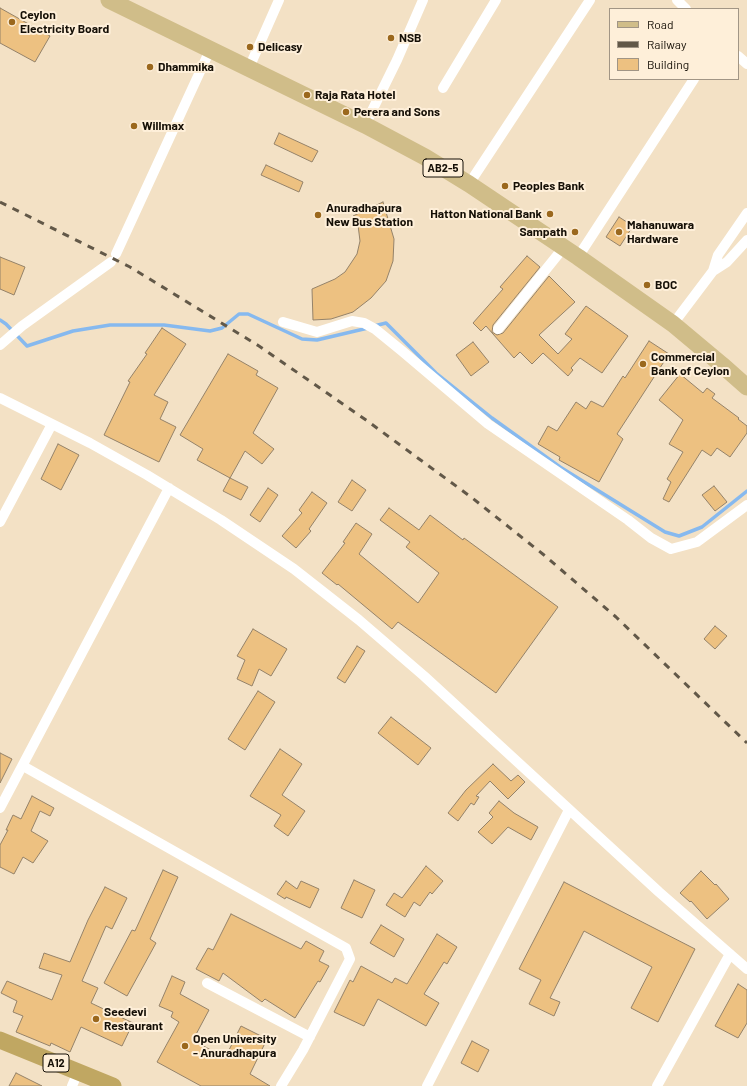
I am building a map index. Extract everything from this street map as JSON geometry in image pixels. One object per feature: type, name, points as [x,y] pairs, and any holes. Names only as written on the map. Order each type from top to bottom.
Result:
[{"type":"highway","name":"A12","points":[[0,1040],[76,1079],[113,1086]]},
{"type":"main road","name":"AB2-5","points":[[109,0],[131,5],[210,50],[365,125],[425,157],[469,184],[564,247],[673,324],[747,387]]},
{"type":"street","points":[[249,68],[279,0]]},
{"type":"street","points":[[365,125],[397,60],[423,0]]},
{"type":"street","points":[[442,88],[496,0]]},
{"type":"street","points":[[469,184],[590,0]]},
{"type":"street","points":[[677,0],[685,8]]},
{"type":"street","points":[[3,342],[113,258],[210,50]]},
{"type":"street","points":[[739,57],[747,64]]},
{"type":"street","points":[[578,257],[693,80]]},
{"type":"street","points":[[673,324],[713,271],[718,255],[747,213]]},
{"type":"street","points":[[713,271],[727,262],[747,240]]},
{"type":"street","points":[[498,329],[564,247]]},
{"type":"street","points":[[283,322],[317,332],[352,321],[364,323],[375,329],[488,424],[628,520],[651,538],[670,549],[697,542],[747,505]]},
{"type":"street","points":[[0,398],[90,443],[169,488],[221,520],[294,569],[359,620],[424,676],[659,892],[747,969]]},
{"type":"street","points":[[0,522],[3,508],[52,424]]},
{"type":"street","points":[[0,808],[169,488]]},
{"type":"street","points":[[23,766],[346,948],[350,959],[310,1037],[281,1086]]},
{"type":"street","points":[[427,1086],[570,810]]},
{"type":"street","points":[[657,1086],[730,954]]},
{"type":"street","points":[[207,983],[310,1037]]},
{"type":"building","name":"Ceylon Electricity Board","points":[[0,8],[50,36],[35,62],[0,43]]},
{"type":"building","points":[[279,133],[318,151],[312,162],[274,144]]},
{"type":"building","points":[[266,165],[303,182],[299,192],[261,175]]},
{"type":"building","points":[[383,202],[394,239],[393,261],[386,281],[371,298],[353,312],[331,319],[313,320],[312,289],[335,279],[345,272],[357,254],[360,241],[358,225],[353,216]]},
{"type":"building","name":"Mahanuwara Hardware","points":[[619,217],[633,226],[620,246],[606,237]]},
{"type":"building","points":[[527,256],[540,267],[493,325],[492,332],[497,335],[503,333],[549,276],[575,302],[539,335],[558,354],[572,339],[565,334],[586,306],[628,336],[602,373],[580,358],[571,368],[573,370],[568,376],[543,353],[532,364],[520,352],[514,358],[486,326],[481,331],[473,323],[503,289],[500,287]]},
{"type":"building","points":[[0,257],[25,267],[14,295],[0,289]]},
{"type":"building","points":[[162,328],[186,344],[154,395],[168,402],[160,419],[176,427],[159,462],[104,435],[130,382],[128,381],[147,354],[145,353]]},
{"type":"building","points":[[649,341],[669,354],[617,434],[623,439],[599,482],[559,460],[560,457],[538,444],[548,426],[557,431],[576,402],[586,409],[591,401],[603,407],[623,376],[625,378]]},
{"type":"building","points":[[473,342],[489,362],[471,376],[456,355]]},
{"type":"building","points":[[228,354],[258,371],[256,375],[278,388],[253,433],[274,449],[262,464],[245,451],[230,478],[197,460],[203,449],[180,435]]},
{"type":"building","points":[[680,374],[703,393],[707,388],[715,394],[712,398],[739,418],[738,419],[747,426],[747,433],[730,457],[717,448],[711,456],[702,450],[669,502],[663,499],[671,482],[667,479],[683,452],[669,444],[683,420],[659,400]]},
{"type":"building","points":[[58,444],[79,455],[61,490],[41,479]]},
{"type":"building","points":[[230,478],[248,487],[241,500],[223,491]]},
{"type":"building","points":[[352,480],[366,490],[352,511],[338,502]]},
{"type":"building","points":[[714,486],[727,502],[715,511],[702,495]]},
{"type":"building","points":[[268,488],[278,495],[260,522],[250,515]]},
{"type":"building","points":[[312,492],[327,503],[309,529],[311,531],[296,548],[282,536],[302,513],[299,510]]},
{"type":"building","points":[[389,508],[419,530],[430,515],[558,607],[496,693],[398,622],[392,629],[338,584],[337,585],[322,573],[345,543],[343,542],[356,523],[372,534],[359,554],[418,603],[439,573],[406,547],[410,542],[380,520]]},
{"type":"building","points":[[715,626],[727,636],[715,649],[704,639]]},
{"type":"building","points":[[253,629],[287,649],[271,676],[259,669],[252,686],[237,679],[245,660],[237,656]]},
{"type":"building","points":[[357,646],[365,651],[345,683],[337,678]]},
{"type":"building","points":[[258,691],[275,702],[245,750],[228,739]]},
{"type":"building","points":[[391,717],[431,748],[418,765],[378,733]]},
{"type":"building","points":[[280,749],[302,764],[282,795],[305,811],[288,836],[274,826],[281,815],[250,796]]},
{"type":"building","points":[[0,753],[12,759],[0,783]]},
{"type":"building","points":[[493,764],[511,781],[518,775],[525,782],[508,799],[490,781],[476,796],[479,797],[474,805],[471,803],[458,821],[448,813],[466,790]]},
{"type":"building","points":[[32,796],[54,808],[50,816],[40,811],[31,831],[48,841],[33,863],[23,857],[14,874],[0,867],[0,845],[8,830],[6,830],[13,815],[21,819]]},
{"type":"building","points":[[499,801],[514,813],[538,827],[531,840],[508,827],[492,844],[478,832],[493,817],[489,813]]},
{"type":"building","points":[[426,866],[443,881],[432,894],[430,892],[420,906],[414,902],[405,917],[386,905],[394,893],[402,898]]},
{"type":"building","points":[[163,870],[178,877],[150,939],[156,943],[127,996],[104,983],[132,930],[135,931]]},
{"type":"building","points":[[701,871],[715,885],[716,884],[729,899],[707,919],[691,901],[690,902],[680,893]]},
{"type":"building","points":[[354,880],[375,890],[362,918],[341,908]]},
{"type":"building","points":[[286,881],[297,889],[301,881],[319,889],[310,908],[286,897],[285,899],[277,894]]},
{"type":"building","points":[[564,882],[695,949],[658,1022],[631,1008],[652,967],[584,931],[550,998],[560,1002],[554,1016],[529,1004],[541,980],[519,969]]},
{"type":"building","points":[[105,887],[127,898],[112,929],[106,926],[82,981],[98,988],[91,1003],[133,1023],[122,1046],[81,1027],[70,1052],[51,1043],[50,1046],[16,1032],[23,1016],[13,1012],[17,1001],[1,993],[7,981],[52,1000],[62,975],[39,968],[44,953],[70,962],[88,920]]},
{"type":"building","points":[[231,914],[301,949],[306,941],[324,951],[319,961],[329,966],[320,982],[318,981],[295,1018],[265,999],[262,1002],[223,973],[219,981],[196,969],[208,948],[213,950]]},
{"type":"building","points":[[381,925],[404,939],[394,957],[370,943]]},
{"type":"building","points":[[437,934],[457,947],[447,964],[444,962],[424,994],[439,1003],[426,1026],[378,999],[364,1026],[334,1012],[350,980],[353,982],[361,966],[392,983],[395,978],[407,984]]},
{"type":"building","points":[[172,976],[185,982],[180,994],[209,1010],[193,1040],[225,1058],[241,1026],[267,1039],[250,1074],[270,1086],[201,1086],[157,1062],[179,1022],[171,1017],[173,1012],[159,1006]]},
{"type":"building","points":[[738,984],[747,990],[747,1023],[738,1038],[715,1026]]},
{"type":"building","points":[[472,1041],[489,1050],[478,1072],[461,1063]]},
{"type":"building","points":[[16,1073],[42,1086],[9,1086]]},
{"type":"waterway","points":[[0,320],[6,324],[27,346],[73,331],[110,325],[164,325],[210,331],[222,328],[239,314],[248,314],[302,339],[317,340],[368,328]]},
{"type":"waterway","points":[[374,326],[386,323],[436,373],[492,418],[560,467],[665,532],[679,536],[702,527],[747,491]]},
{"type":"railway","points":[[0,202],[130,267],[259,346],[366,420],[471,497],[544,555],[616,617],[747,743]]},
{"type":"place","name":"Ceylon Electricity Board","points":[[12,22]]},
{"type":"place","name":"NSB","points":[[391,38]]},
{"type":"place","name":"Delicasy","points":[[250,47]]},
{"type":"place","name":"Dhammika","points":[[150,67]]},
{"type":"place","name":"Raja Rata Hotel","points":[[307,95]]},
{"type":"place","name":"Perera and Sons","points":[[346,112]]},
{"type":"place","name":"Willmax","points":[[134,126]]},
{"type":"place","name":"Peoples Bank","points":[[505,186]]},
{"type":"place","name":"Hatton National Bank","points":[[550,214]]},
{"type":"place","name":"Anuradhapura New Bus Station","points":[[318,215]]},
{"type":"place","name":"Sampath","points":[[575,232]]},
{"type":"place","name":"Mahanuwara Hardware","points":[[619,232]]},
{"type":"place","name":"BOC","points":[[647,285]]},
{"type":"place","name":"Commercial Bank of Ceylon","points":[[643,364]]},
{"type":"place","name":"Seedevi Restaurant","points":[[96,1019]]},
{"type":"place","name":"Open University - Anuradhapura","points":[[185,1046]]}]
